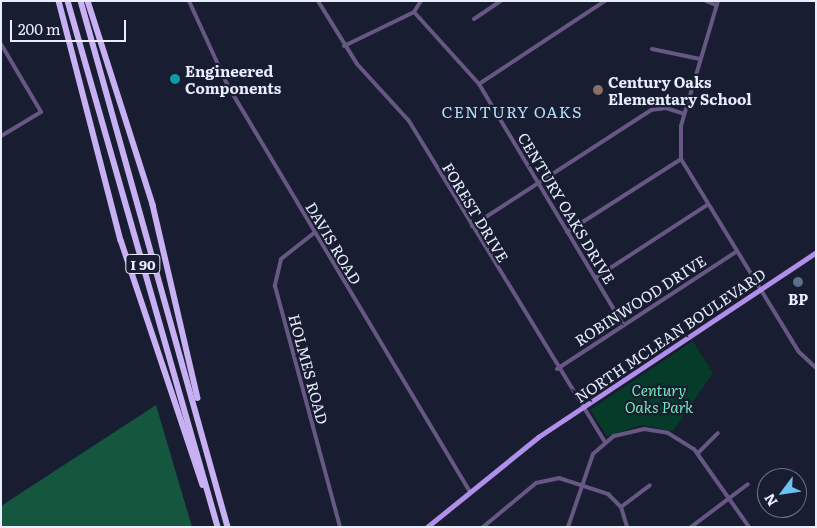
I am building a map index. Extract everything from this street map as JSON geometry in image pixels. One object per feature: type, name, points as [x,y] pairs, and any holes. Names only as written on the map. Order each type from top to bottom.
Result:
[{"type":"highway","points":[[59,1],[121,240],[216,520]]},
{"type":"highway","name":"I 90","points":[[68,1],[218,527]]},
{"type":"highway","name":"I 90","points":[[81,1],[214,468],[228,527]]},
{"type":"highway","points":[[88,1],[153,205],[214,468]]},
{"type":"main road","name":"NORTH MCLEAN BOULEVARD","points":[[469,491],[538,437],[816,252]]},
{"type":"main road","points":[[427,527],[469,491]]},
{"type":"street","name":"DAVIS ROAD","points":[[189,1],[228,86],[469,491]]},
{"type":"street","name":"FOREST DRIVE","points":[[318,1],[344,46],[409,121],[557,369],[605,442]]},
{"type":"street","points":[[344,46],[414,12],[421,1]]},
{"type":"street","points":[[474,19],[501,1]]},
{"type":"street","points":[[479,84],[605,1]]},
{"type":"street","points":[[706,1],[717,3],[684,114],[681,159],[707,205],[800,352],[816,368]]},
{"type":"street","name":"CENTURY OAKS DRIVE","points":[[414,12],[479,84],[623,325]]},
{"type":"street","points":[[1,44],[41,112],[1,136]]},
{"type":"street","points":[[652,49],[700,59]]},
{"type":"street","points":[[472,226],[651,110],[666,108],[684,114]]},
{"type":"street","points":[[568,232],[681,159]]},
{"type":"street","points":[[595,278],[707,205]]},
{"type":"street","name":"HOLMES ROAD","points":[[314,233],[281,259],[275,286],[340,527]]},
{"type":"street","name":"ROBINWOOD DRIVE","points":[[557,369],[736,252]]},
{"type":"street","points":[[568,527],[591,458],[605,442],[628,430],[648,429],[675,436],[698,453],[748,527]]},
{"type":"street","points":[[698,453],[718,433]]},
{"type":"street","points":[[482,527],[542,481],[559,478],[583,482],[602,490],[621,506],[627,527]]},
{"type":"street","points":[[691,527],[748,484]]},
{"type":"street","points":[[621,506],[650,485]]},
{"type":"green space","name":"Century Oaks Park","points":[[693,341],[713,373],[673,431],[642,425],[607,436],[590,410]]},
{"type":"green space","points":[[156,405],[192,527],[1,527],[1,506]]},
{"type":"place","name":"Engineered Components","points":[[175,79]]},
{"type":"place","name":"Century Oaks Elementary School","points":[[598,90]]},
{"type":"place","name":"BP","points":[[798,282]]},
{"type":"district","name":"CENTURY OAKS","points":[[512,111]]}]
